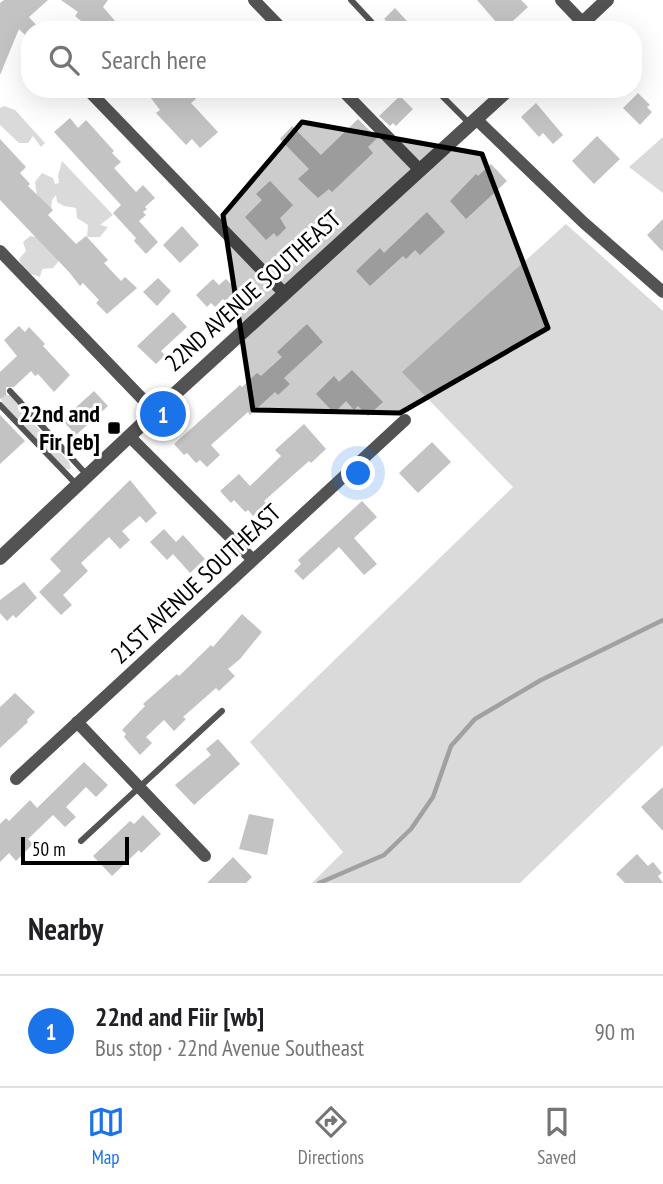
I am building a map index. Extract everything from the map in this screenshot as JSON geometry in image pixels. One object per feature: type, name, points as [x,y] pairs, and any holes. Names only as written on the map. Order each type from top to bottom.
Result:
[{"type":"street","points":[[254,0],[274,21]]},
{"type":"street","points":[[561,0],[576,21]]},
{"type":"street","points":[[584,21],[607,0]]},
{"type":"street","points":[[96,98],[284,293]]},
{"type":"street","points":[[350,98],[420,170]]},
{"type":"street","name":"22ND AVENUE SOUTHEAST","points":[[0,558],[284,293],[499,98]]},
{"type":"street","points":[[473,122],[663,292]]},
{"type":"street","points":[[0,251],[155,412]]},
{"type":"street","name":"21ST AVENUE SOUTHEAST","points":[[16,779],[405,420]]},
{"type":"street","points":[[129,436],[253,560]]},
{"type":"street","points":[[77,722],[205,856]]},
{"type":"lane","points":[[351,0],[371,21]]},
{"type":"lane","points":[[445,98],[473,122]]},
{"type":"lane","points":[[10,391],[83,480]]},
{"type":"lane","points":[[0,405],[83,480]]},
{"type":"lane","points":[[80,841],[222,711]]},
{"type":"highlighted area","points":[[302,122],[482,154],[548,328],[400,413],[253,410],[223,215]]},
{"type":"shaded area","points":[[4,106],[15,110],[45,143],[41,147],[33,136],[28,143],[19,143],[0,125],[0,108]]},
{"type":"shaded area","points":[[663,137],[663,193],[629,167]]},
{"type":"shaded area","points":[[62,161],[113,215],[100,225],[108,227],[100,237],[87,237],[88,225],[77,218],[76,208],[57,202],[56,195],[52,200],[51,210],[38,203],[35,182],[42,173],[53,178],[55,184],[59,183]]},
{"type":"shaded area","points":[[566,224],[663,311],[663,745],[520,883],[312,883],[343,852],[250,742],[513,487],[402,372]]},
{"type":"shaded area","points":[[30,236],[42,238],[62,257],[53,268],[42,269],[40,277],[25,272],[19,259],[26,251],[23,242]]},
{"type":"shaded area","points":[[0,390],[6,395],[17,394],[23,399],[22,411],[69,462],[71,469],[64,469],[22,423],[8,413],[1,400]]},
{"type":"building","points":[[4,0],[48,0],[29,17],[33,21],[21,21],[21,31],[19,29],[0,75],[0,3]]},
{"type":"building","points":[[61,0],[108,0],[103,7],[115,21],[81,21],[75,16],[78,12]]},
{"type":"building","points":[[477,0],[521,0],[528,7],[513,21],[495,21]]},
{"type":"building","points":[[395,8],[407,21],[387,21],[384,19]]},
{"type":"building","points":[[642,97],[650,105],[647,107],[652,112],[640,125],[623,108],[633,98]]},
{"type":"building","points":[[151,98],[195,98],[191,103],[218,132],[200,148],[192,139],[186,145],[156,113],[160,110]]},
{"type":"building","points":[[398,98],[402,98],[413,109],[396,126],[393,123],[390,126],[379,116]]},
{"type":"building","points":[[536,103],[563,135],[553,144],[543,133],[539,137],[521,117]]},
{"type":"building","points":[[70,118],[78,128],[86,120],[121,162],[114,168],[136,192],[143,185],[155,198],[145,207],[147,209],[143,212],[146,215],[139,221],[158,242],[146,254],[134,241],[136,238],[113,213],[121,205],[54,132]]},
{"type":"building","points":[[358,119],[377,138],[368,147],[373,153],[332,192],[329,189],[318,198],[298,179],[309,169],[280,139],[292,126],[321,155]]},
{"type":"building","points":[[597,136],[620,159],[594,184],[572,161]]},
{"type":"building","points":[[0,139],[26,167],[20,173],[30,184],[28,186],[53,210],[48,215],[76,244],[86,236],[108,260],[104,263],[121,281],[125,277],[137,288],[107,314],[96,303],[99,300],[83,283],[80,286],[0,200]]},
{"type":"building","points":[[491,164],[507,181],[466,219],[450,201],[476,174],[478,176]]},
{"type":"building","points":[[270,181],[293,205],[280,218],[286,228],[277,237],[274,233],[266,240],[245,217],[262,200],[256,194]]},
{"type":"building","points":[[427,212],[445,232],[420,255],[415,250],[406,259],[403,256],[370,286],[356,271],[380,248],[384,253]]},
{"type":"building","points":[[663,219],[663,252],[647,235]]},
{"type":"building","points":[[182,226],[199,245],[180,263],[163,245]]},
{"type":"building","points":[[158,278],[171,291],[157,306],[143,292]]},
{"type":"building","points":[[213,279],[219,285],[226,279],[237,290],[215,307],[211,303],[207,307],[196,295]]},
{"type":"building","points":[[173,312],[187,327],[161,351],[165,355],[156,364],[137,346]]},
{"type":"building","points":[[307,324],[323,342],[284,378],[290,384],[278,395],[275,392],[250,415],[248,412],[211,445],[220,455],[207,467],[200,460],[196,463],[187,453],[184,455],[174,444],[240,385],[242,387],[257,373],[261,376],[282,357],[277,352]]},
{"type":"building","points":[[19,326],[25,332],[29,327],[70,375],[54,392],[38,374],[35,376],[31,371],[14,387],[6,387],[6,395],[0,399],[0,372],[17,356],[4,340]]},
{"type":"building","points":[[352,370],[383,402],[368,416],[358,406],[354,410],[346,401],[334,413],[316,394],[334,376],[339,382]]},
{"type":"building","points":[[94,391],[108,406],[76,435],[62,420]]},
{"type":"building","points":[[0,415],[25,441],[0,464]]},
{"type":"building","points":[[304,424],[326,449],[264,501],[266,503],[253,516],[234,500],[231,503],[220,491],[239,474],[250,486],[281,456],[275,450]]},
{"type":"building","points":[[432,442],[451,462],[418,493],[399,473]]},
{"type":"building","points":[[130,480],[157,513],[146,523],[140,516],[122,531],[130,540],[120,549],[109,537],[81,563],[88,571],[63,595],[72,605],[61,615],[39,592],[61,571],[50,559]]},
{"type":"building","points":[[362,501],[377,517],[354,538],[377,564],[364,575],[339,547],[303,580],[294,571],[301,564],[298,560]]},
{"type":"building","points":[[164,529],[176,542],[183,535],[205,559],[190,573],[173,554],[167,560],[150,542]]},
{"type":"building","points":[[24,582],[37,598],[16,618],[13,615],[7,621],[0,613],[0,600]]},
{"type":"building","points":[[242,614],[262,632],[228,669],[235,676],[219,691],[216,688],[183,717],[186,719],[174,731],[164,720],[146,737],[152,743],[140,755],[124,737],[126,734],[122,730],[145,706],[143,704],[177,674],[179,676],[211,645],[213,647]]},
{"type":"building","points":[[15,693],[35,712],[0,748],[0,707]]},
{"type":"building","points":[[218,739],[240,764],[194,805],[175,785],[211,755],[206,749]]},
{"type":"building","points":[[84,762],[108,785],[96,797],[86,787],[66,807],[76,817],[65,827],[53,815],[28,839],[33,844],[16,861],[9,853],[0,862],[0,824],[6,818],[9,821],[30,800],[37,808]]},
{"type":"building","points":[[663,787],[663,831],[641,807]]},
{"type":"building","points":[[249,814],[274,819],[267,855],[239,849]]},
{"type":"building","points":[[143,815],[161,834],[141,853],[139,850],[112,876],[93,856],[130,821],[134,824]]},
{"type":"building","points":[[637,854],[648,866],[653,862],[662,873],[658,876],[663,883],[625,883],[616,874]]},
{"type":"building","points":[[233,857],[252,877],[246,883],[207,883]]},
{"type":"waterway","points":[[319,883],[384,855],[411,829],[433,797],[451,746],[475,719],[541,680],[663,620]]},
{"type":"place","name":"22nd and Fiir [wb]","points":[[163,414]]},
{"type":"place","name":"22nd and Fir [eb]","points":[[114,428]]}]
